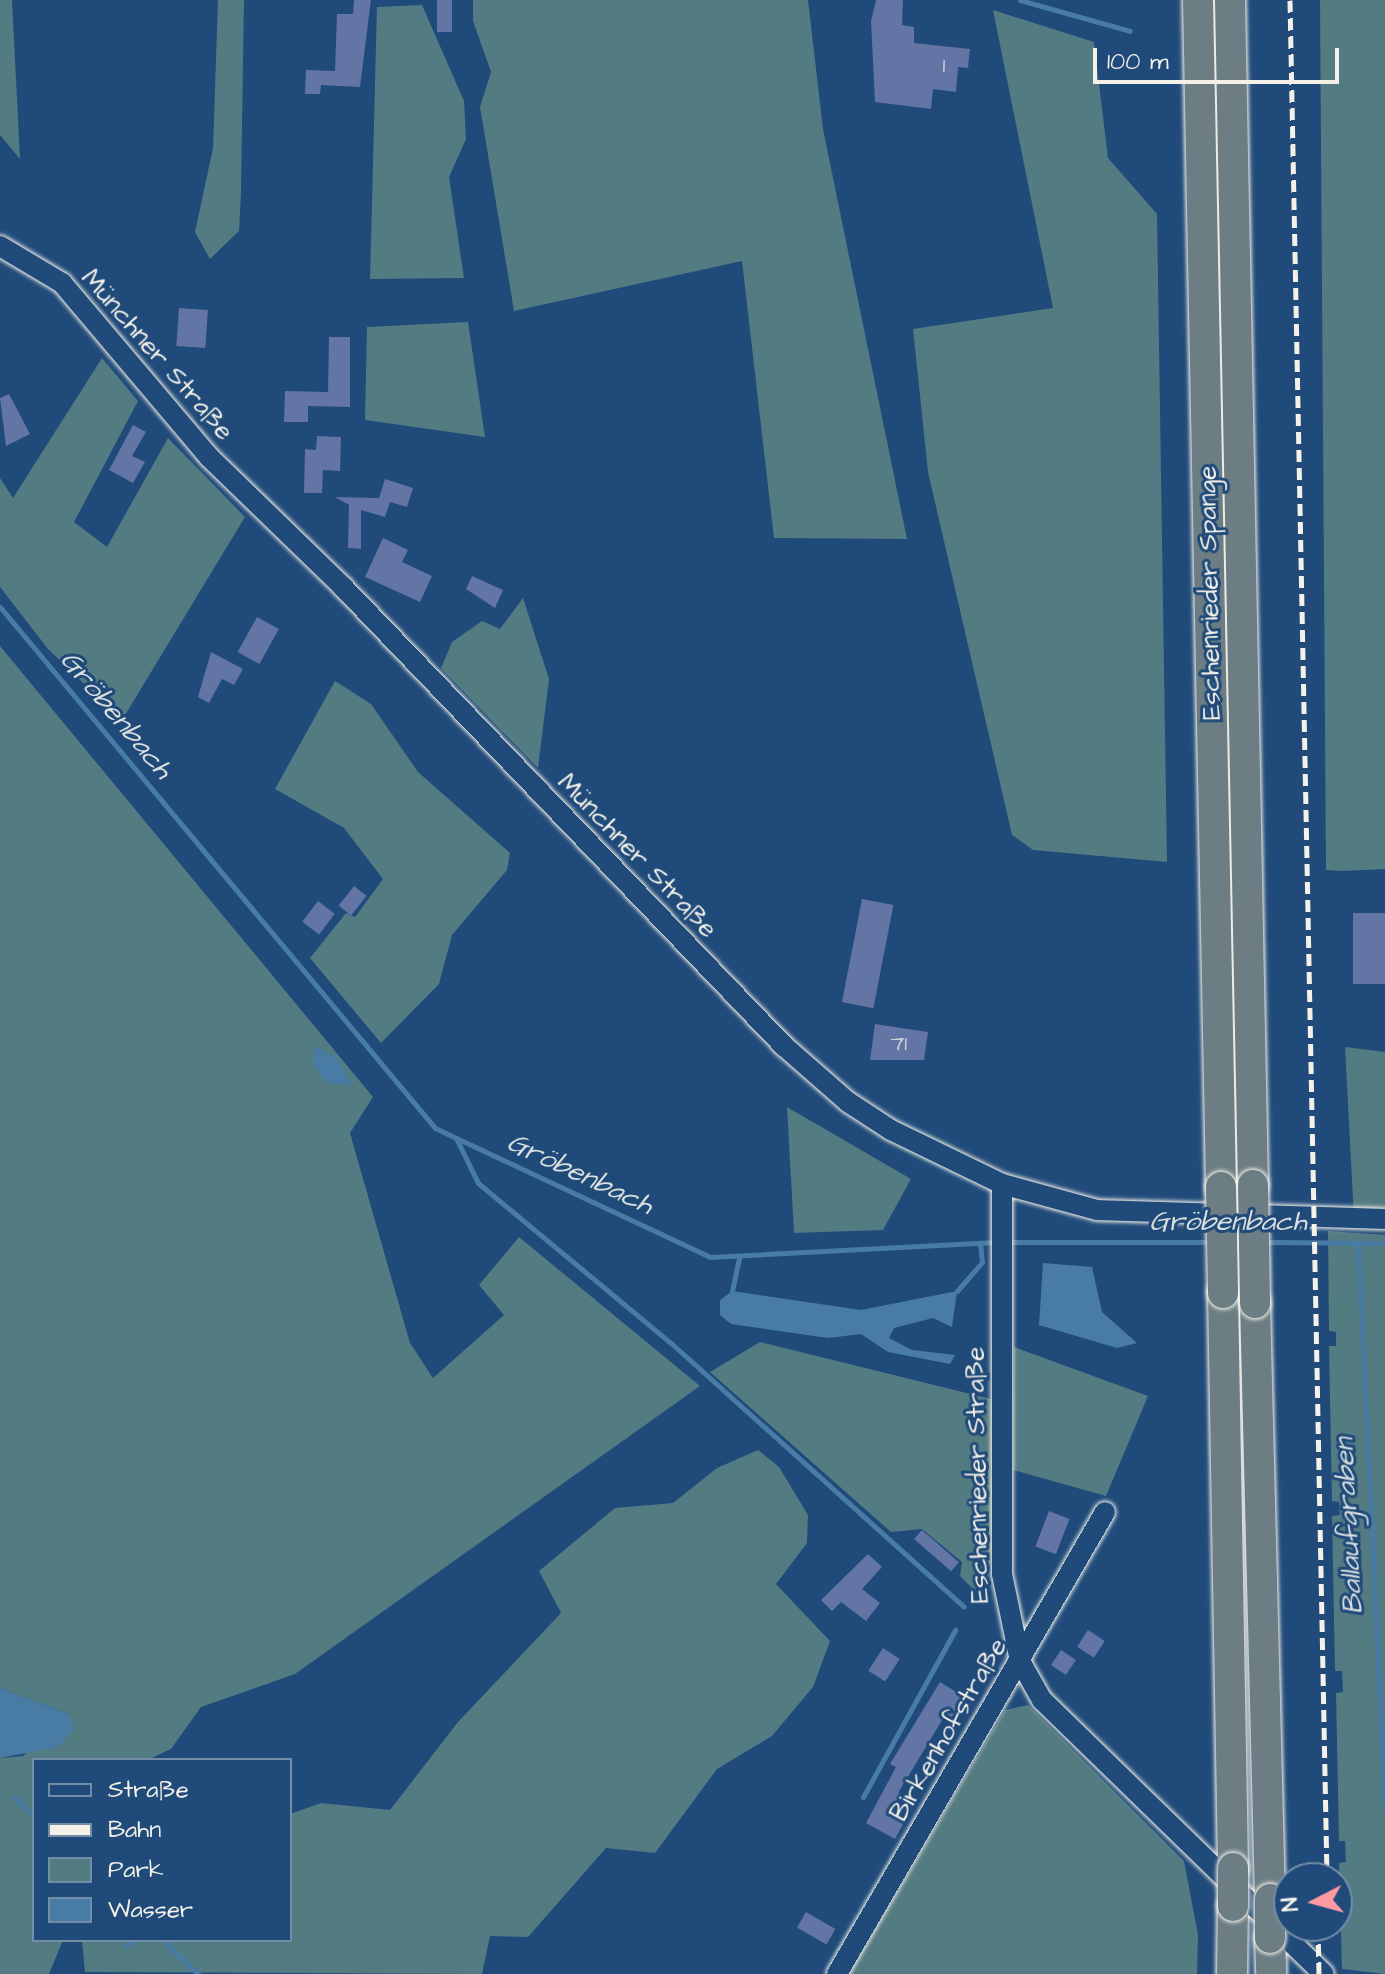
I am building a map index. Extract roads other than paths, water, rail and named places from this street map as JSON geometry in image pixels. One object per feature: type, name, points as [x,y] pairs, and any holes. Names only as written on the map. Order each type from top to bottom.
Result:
[{"type":"highway","name":"Eschenrieder Spange","points":[[1198,0],[1233,1868],[1232,1974]]},
{"type":"highway","name":"Eschenrieder Spange","points":[[1230,0],[1271,1974]]},
{"type":"street","name":"Münchner Straße","points":[[0,246],[62,283],[178,425],[343,587],[784,1046],[884,1126],[1002,1184],[1097,1210],[1155,1216],[1385,1219]]},
{"type":"street","name":"Eschenrieder Straße","points":[[1002,1184],[1002,1574],[1020,1661],[1042,1700],[1324,1974]]},
{"type":"street","name":"Birkenhofstraße","points":[[837,1974],[1105,1512]]},
{"type":"water","points":[[315,1046],[337,1059],[352,1085],[326,1083],[314,1066]]},
{"type":"water","points":[[1043,1263],[1092,1267],[1102,1312],[1137,1343],[1117,1348],[1039,1325]]},
{"type":"water","points":[[732,1291],[861,1310],[957,1291],[952,1327],[933,1318],[894,1328],[889,1338],[912,1350],[955,1355],[950,1364],[888,1352],[861,1334],[828,1338],[731,1324],[720,1315],[720,1300]]},
{"type":"water","points":[[0,1688],[69,1714],[73,1730],[58,1747],[0,1758]]},
{"type":"waterway","points":[[1020,0],[1130,31]]},
{"type":"waterway","name":"Gröbenbach","points":[[0,607],[435,1128],[710,1257],[996,1242]]},
{"type":"waterway","points":[[456,1138],[478,1183],[671,1343],[964,1607]]},
{"type":"waterway","name":"Gröbenbach","points":[[1006,1242],[1212,1242]]},
{"type":"waterway","name":"Gröbenbach","points":[[1262,1242],[1385,1243]]},
{"type":"waterway","points":[[957,1291],[982,1262],[980,1243]]},
{"type":"waterway","name":"Ballaufgraben","points":[[1358,1243],[1385,1808]]},
{"type":"waterway","points":[[732,1291],[739,1258]]},
{"type":"waterway","points":[[863,1797],[955,1630]]},
{"type":"waterway","points":[[15,1798],[32,1814]]},
{"type":"waterway","points":[[126,1946],[132,1942]]},
{"type":"waterway","points":[[165,1942],[198,1974]]},
{"type":"railway","points":[[1290,0],[1327,1862]]},
{"type":"railway","points":[[1318,1942],[1319,1974]]}]
